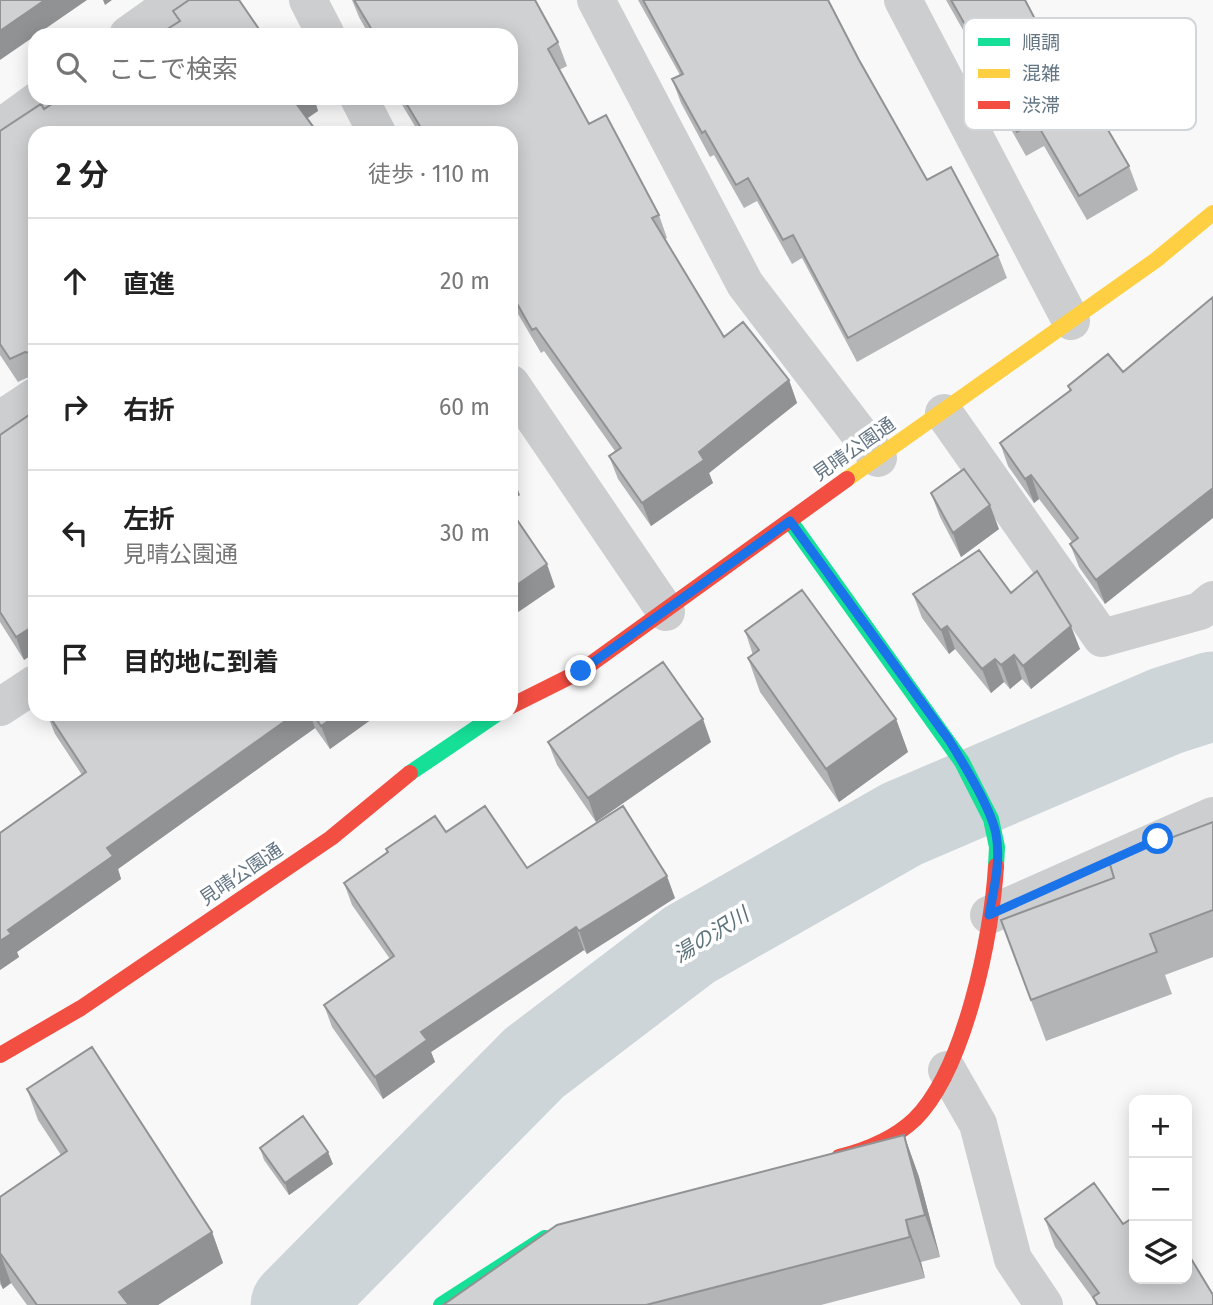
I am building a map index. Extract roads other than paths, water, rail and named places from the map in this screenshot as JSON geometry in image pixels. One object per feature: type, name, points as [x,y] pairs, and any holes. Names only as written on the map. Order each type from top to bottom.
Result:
[{"type":"street","points":[[138,28],[177,0]]},
{"type":"street","points":[[308,0],[322,28]]},
{"type":"street","points":[[596,0],[745,284],[878,458]]},
{"type":"street","points":[[903,0],[964,117]]},
{"type":"street","points":[[0,128],[31,105]]},
{"type":"street","points":[[363,105],[373,126]]},
{"type":"street","points":[[971,130],[1071,321]]},
{"type":"street","name":"見晴公園通","points":[[518,702],[581,671],[666,612],[1156,260],[1213,213]]},
{"type":"street","points":[[518,394],[666,612]]},
{"type":"street","points":[[0,420],[28,402]]},
{"type":"street","points":[[944,413],[1102,638],[1200,611],[1213,600]]},
{"type":"street","points":[[790,521],[949,740],[967,769],[996,832],[997,874],[989,915],[965,1023],[947,1070],[921,1112],[892,1137],[863,1152],[823,1161]]},
{"type":"street","points":[[0,707],[28,689]]},
{"type":"street","name":"見晴公園通","points":[[0,1055],[80,1008],[331,838],[408,775],[487,721]]},
{"type":"street","points":[[989,915],[1213,816]]},
{"type":"street","points":[[947,1070],[978,1124],[1013,1259],[1044,1305]]},
{"type":"street","points":[[441,1305],[490,1271],[560,1229]]},
{"type":"waterway","name":"湯の沢川","points":[[295,1305],[534,1063],[689,945],[902,824],[1166,711],[1213,696]]}]
